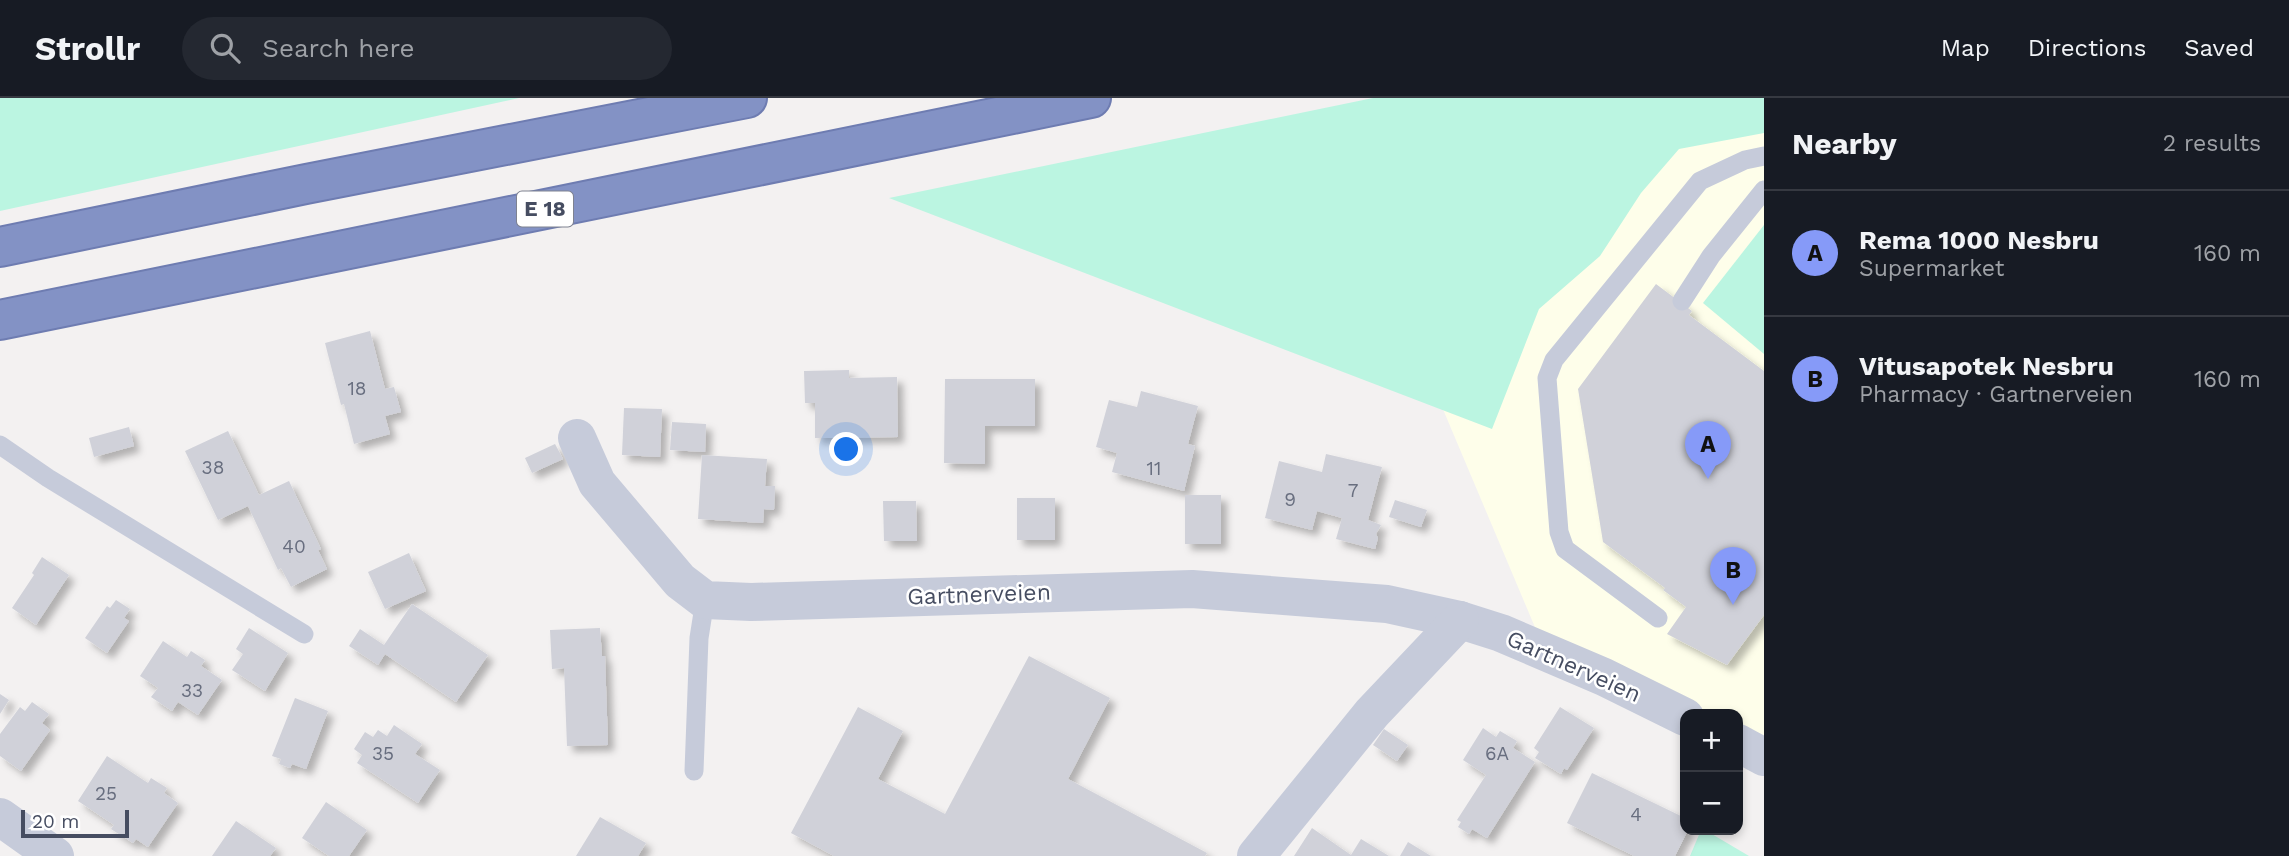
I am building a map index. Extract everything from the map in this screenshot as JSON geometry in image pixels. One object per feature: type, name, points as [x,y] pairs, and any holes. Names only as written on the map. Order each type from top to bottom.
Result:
[{"type":"highway","points":[[0,247],[747,98]]},
{"type":"highway","name":"E 18","points":[[0,320],[1091,98]]},
{"type":"street","points":[[577,438],[597,483],[680,581],[705,600]]},
{"type":"street","name":"Gartnerveien","points":[[705,600],[751,603],[1192,589],[1387,604],[1460,620],[1501,633],[1604,677],[1680,715]]},
{"type":"street","points":[[1256,856],[1372,713],[1460,620]]},
{"type":"street","points":[[1743,746],[1764,757]]},
{"type":"street","points":[[0,817],[55,856]]},
{"type":"lane","points":[[1658,618],[1565,549],[1559,532],[1547,378],[1554,360],[1700,181],[1745,160],[1764,156]]},
{"type":"lane","points":[[1682,301],[1711,256],[1764,190]]},
{"type":"lane","points":[[0,445],[48,478],[304,634]]},
{"type":"lane","points":[[694,771],[699,638],[705,600]]},
{"type":"shaded area","points":[[1764,98],[1764,735],[1743,727],[1743,709],[1693,709],[1548,658],[1331,144]]},
{"type":"green space","points":[[0,98],[519,98],[0,211]]},
{"type":"green space","points":[[1373,98],[1764,98],[1764,133],[1679,149],[1641,193],[1600,256],[1539,309],[1492,429],[889,198]]},
{"type":"green space","points":[[1764,225],[1764,354],[1703,303]]},
{"type":"green space","points":[[1699,835],[1713,835],[1749,856],[1690,856]]},
{"type":"building","points":[[1656,284],[1692,311],[1689,315],[1764,371],[1764,615],[1727,665],[1667,634],[1686,607],[1603,542],[1578,389]]},
{"type":"building","points":[[370,331],[385,389],[394,387],[401,412],[385,416],[390,434],[354,444],[325,343]]},
{"type":"building","points":[[849,370],[849,378],[897,377],[898,437],[815,438],[815,403],[805,403],[804,371]]},
{"type":"building","points":[[945,379],[1035,379],[1035,426],[985,426],[985,464],[944,463]]},
{"type":"building","points":[[1141,391],[1198,406],[1188,444],[1195,446],[1184,491],[1112,472],[1117,453],[1096,447],[1109,400],[1137,407]]},
{"type":"building","points":[[624,408],[662,409],[660,457],[622,455]]},
{"type":"building","points":[[672,422],[706,424],[705,452],[670,450]]},
{"type":"building","points":[[129,427],[134,446],[94,457],[89,438]]},
{"type":"building","points":[[228,431],[259,495],[289,481],[321,549],[318,550],[327,569],[291,587],[281,568],[278,570],[248,506],[218,520],[185,451]]},
{"type":"building","points":[[555,444],[563,459],[532,473],[525,458]]},
{"type":"building","points":[[1326,454],[1382,467],[1368,520],[1381,525],[1376,534],[1378,538],[1375,549],[1336,539],[1342,518],[1317,511],[1312,530],[1265,518],[1279,461],[1322,472]]},
{"type":"building","points":[[702,455],[767,459],[765,486],[775,486],[774,510],[764,509],[763,523],[698,519]]},
{"type":"building","points":[[1185,495],[1221,495],[1221,544],[1185,544]]},
{"type":"building","points":[[1017,498],[1055,498],[1055,540],[1017,540]]},
{"type":"building","points":[[1395,500],[1427,510],[1421,527],[1389,517]]},
{"type":"building","points":[[883,501],[916,501],[917,541],[884,541]]},
{"type":"building","points":[[409,553],[426,591],[385,609],[368,572]]},
{"type":"building","points":[[42,557],[69,575],[36,625],[12,608],[34,575],[32,573]]},
{"type":"building","points":[[116,600],[130,609],[124,618],[129,621],[107,653],[85,638],[107,606],[110,608]]},
{"type":"building","points":[[412,604],[488,655],[456,702],[385,654],[378,665],[349,646],[360,629],[384,645]]},
{"type":"building","points":[[249,628],[288,653],[265,691],[232,670],[243,654],[236,649]]},
{"type":"building","points":[[600,628],[602,656],[605,656],[608,745],[567,746],[564,668],[552,669],[550,630]]},
{"type":"building","points":[[163,641],[187,657],[191,651],[205,660],[201,666],[222,680],[198,715],[178,702],[172,711],[151,697],[158,688],[140,676]]},
{"type":"building","points":[[1029,656],[1110,698],[1068,779],[1207,853],[1205,856],[834,856],[791,833],[858,707],[903,731],[878,779],[945,814]]},
{"type":"building","points":[[0,694],[9,700],[0,714]]},
{"type":"building","points":[[295,698],[328,711],[306,769],[292,764],[290,768],[279,764],[281,759],[272,756]]},
{"type":"building","points":[[32,702],[49,714],[42,723],[50,730],[21,771],[0,756],[0,734],[20,707],[25,711]]},
{"type":"building","points":[[1560,707],[1594,728],[1567,770],[1564,768],[1561,774],[1535,758],[1539,752],[1534,748]]},
{"type":"building","points":[[394,725],[422,744],[415,754],[440,770],[418,803],[357,763],[362,755],[354,749],[365,732],[373,737],[378,730],[387,736]]},
{"type":"building","points":[[1483,728],[1496,737],[1500,731],[1517,741],[1513,748],[1535,762],[1487,838],[1472,829],[1469,834],[1458,827],[1461,822],[1457,820],[1486,775],[1463,760]]},
{"type":"building","points":[[1384,729],[1408,745],[1397,761],[1373,745]]},
{"type":"building","points":[[107,756],[148,783],[151,778],[167,788],[164,793],[178,803],[148,847],[136,839],[133,843],[111,829],[114,825],[78,801]]},
{"type":"building","points":[[1592,773],[1680,816],[1680,835],[1686,835],[1675,856],[1634,856],[1567,823]]},
{"type":"building","points":[[326,802],[367,830],[349,856],[329,856],[302,838]]},
{"type":"building","points":[[600,817],[646,843],[638,856],[576,856]]},
{"type":"building","points":[[236,821],[276,848],[270,856],[212,856]]},
{"type":"building","points":[[1312,828],[1351,855],[1361,839],[1389,856],[1294,856]]},
{"type":"building","points":[[1408,842],[1431,856],[1400,856]]},
{"type":"place","name":"Rema 1000 Nesbru","points":[[1708,479]]},
{"type":"place","name":"Vitusapotek Nesbru","points":[[1733,605]]}]
